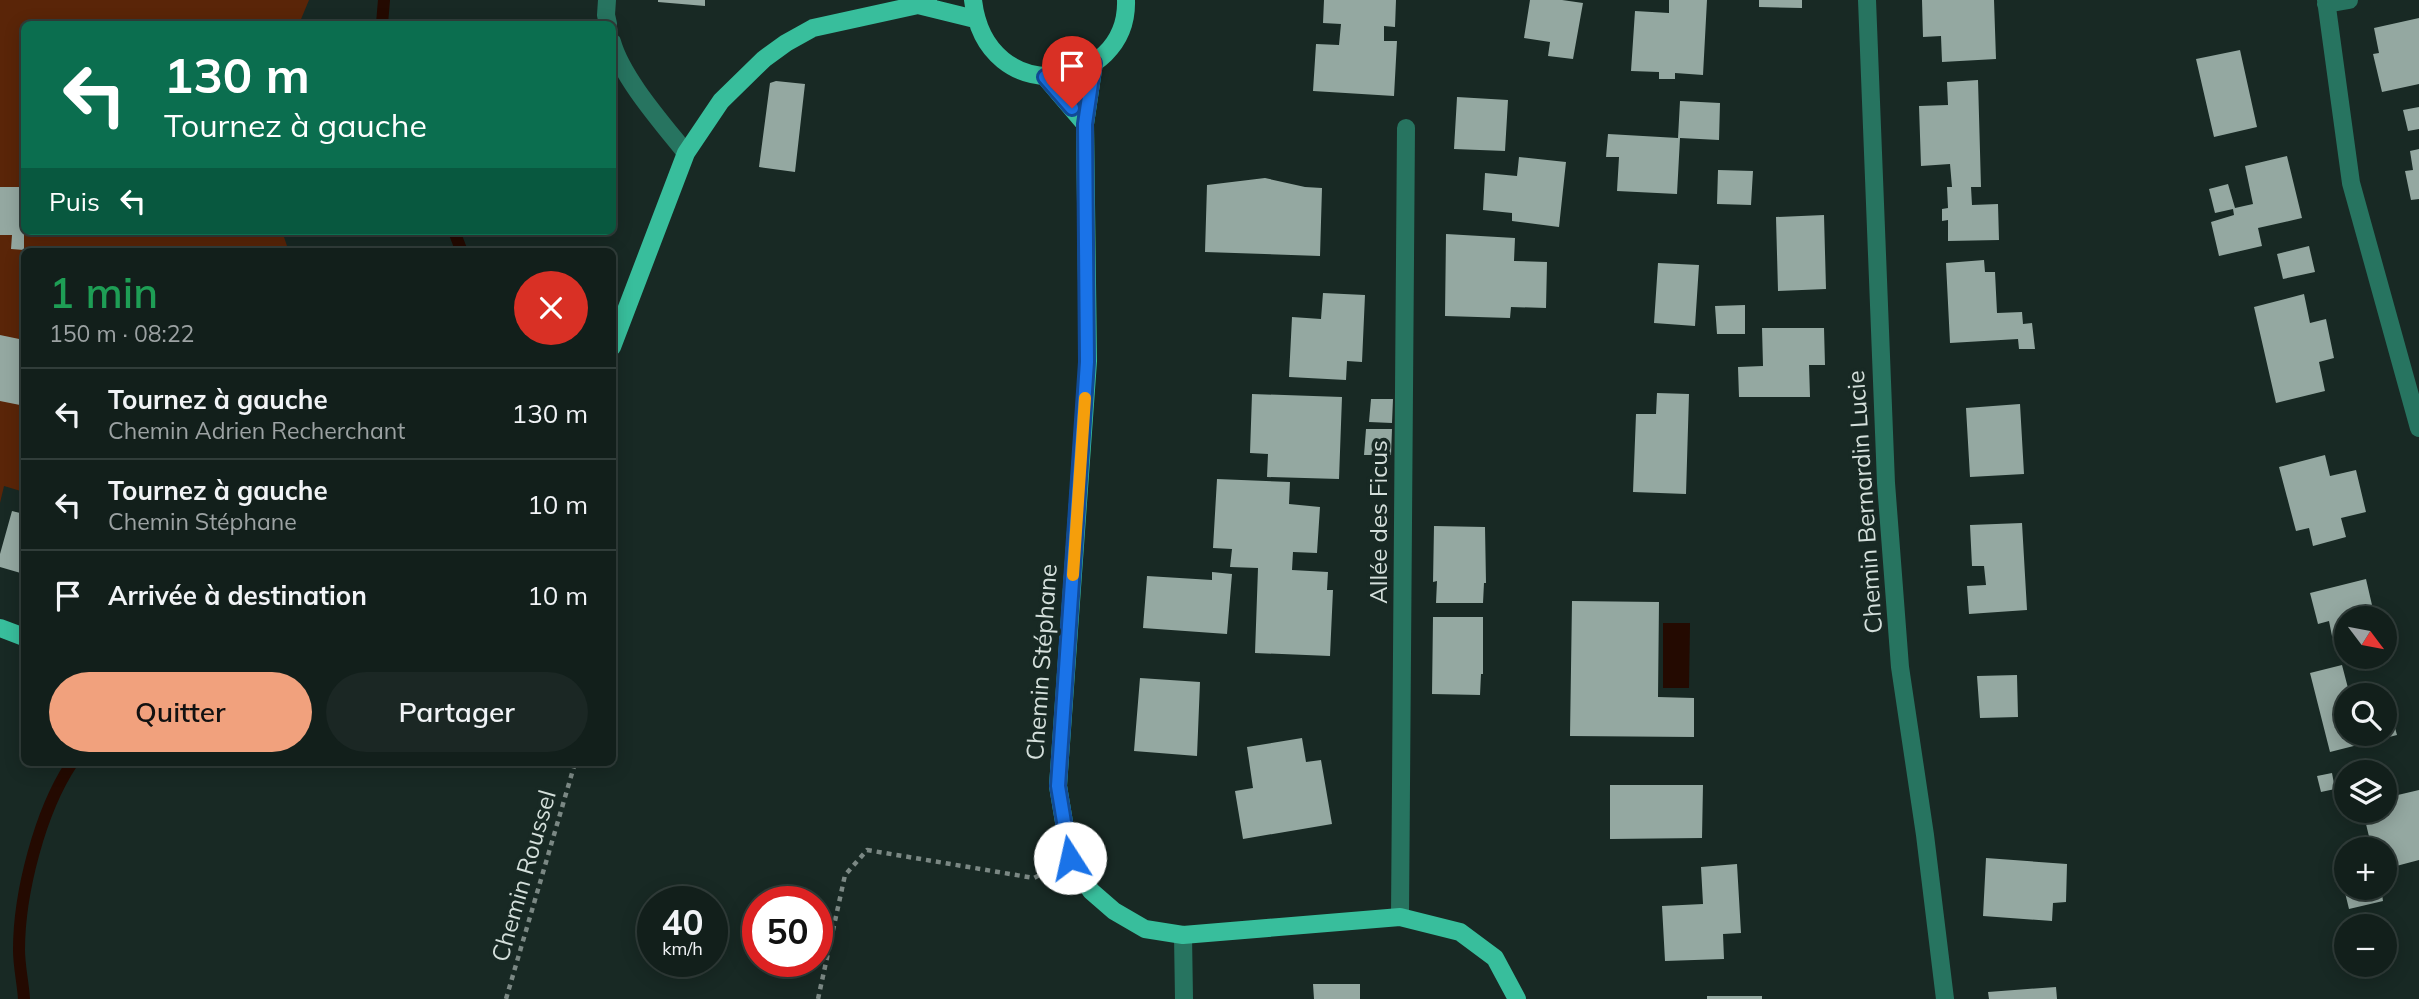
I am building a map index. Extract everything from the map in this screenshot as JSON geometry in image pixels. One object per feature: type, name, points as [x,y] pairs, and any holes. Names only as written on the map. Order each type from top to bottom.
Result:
[{"type":"main road","points":[[973,0],[975,19],[982,37],[993,53],[1008,65],[1045,77],[1079,71],[1094,63],[1110,48],[1121,29],[1126,0]]},
{"type":"main road","points":[[616,337],[686,153],[721,101],[764,59],[813,28],[923,2],[975,19]]},
{"type":"main road","name":"Chemin Stéphane","points":[[1094,63],[1085,124],[1087,362],[1058,786],[1070,858],[1091,891],[1114,911],[1145,929],[1183,935],[1400,917],[1460,932],[1495,958],[1517,999]]},
{"type":"main road","points":[[1045,77],[1085,124]]},
{"type":"main road","points":[[0,628],[21,636]]},
{"type":"street","points":[[607,0],[607,21]]},
{"type":"street","name":"Chemin Bernardin Lucie","points":[[1867,0],[1888,509],[1900,667],[1926,835],[1945,999]]},
{"type":"street","points":[[2349,0],[2326,2],[2351,183],[2419,428]]},
{"type":"street","points":[[616,56],[647,103],[686,153]]},
{"type":"street","name":"Allée des Ficus","points":[[1400,917],[1406,128]]},
{"type":"street","points":[[1183,935],[1184,999]]},
{"type":"path","name":"Chemin Roussel","points":[[506,999],[574,766]]},
{"type":"path","points":[[818,999],[845,875],[867,850],[1034,878],[1070,858]]},
{"type":"shaded area","points":[[0,0],[309,0],[300,21],[21,21],[21,235],[283,235],[288,248],[21,248],[21,491],[4,486],[0,503]]},
{"type":"shaded area","points":[[1663,623],[1690,623],[1689,688],[1663,688]]},
{"type":"building","points":[[705,0],[705,6],[658,2]]},
{"type":"building","points":[[1324,0],[1396,0],[1395,27],[1384,26],[1384,41],[1397,41],[1394,96],[1313,91],[1316,44],[1339,45],[1341,24],[1323,23]]},
{"type":"building","points":[[1530,0],[1583,3],[1573,59],[1548,56],[1550,42],[1524,38]]},
{"type":"building","points":[[1669,0],[1707,0],[1703,75],[1675,73],[1675,79],[1659,79],[1659,72],[1631,71],[1635,11],[1669,13]]},
{"type":"building","points":[[1759,0],[1802,0],[1802,8],[1759,7]]},
{"type":"building","points":[[1922,0],[1994,0],[1996,59],[1942,62],[1941,36],[1923,37]]},
{"type":"building","points":[[2419,18],[2419,84],[2382,92],[2373,54],[2379,53],[2374,28]]},
{"type":"building","points":[[2240,50],[2257,127],[2214,137],[2196,59]]},
{"type":"building","points":[[1978,80],[1981,187],[1971,187],[1972,205],[1998,204],[1999,240],[1948,241],[1948,220],[1942,221],[1942,209],[1948,208],[1947,187],[1952,187],[1950,164],[1921,166],[1919,106],[1948,105],[1947,82]]},
{"type":"building","points":[[776,81],[805,84],[795,172],[759,167],[770,83]]},
{"type":"building","points":[[1457,97],[1508,100],[1505,151],[1454,149]]},
{"type":"building","points":[[1680,101],[1720,103],[1719,140],[1680,138],[1677,194],[1617,191],[1619,157],[1606,157],[1608,134],[1678,138]]},
{"type":"building","points":[[2419,107],[2419,129],[2408,131],[2403,110]]},
{"type":"building","points":[[2419,149],[2419,199],[2411,200],[2405,171],[2413,170],[2410,151]]},
{"type":"building","points":[[2287,156],[2302,218],[2258,228],[2262,246],[2219,256],[2211,222],[2234,215],[2233,209],[2215,213],[2209,189],[2228,184],[2235,208],[2253,204],[2245,166]]},
{"type":"building","points":[[1519,157],[1566,162],[1559,227],[1512,221],[1512,213],[1483,210],[1485,173],[1517,176]]},
{"type":"building","points":[[1718,170],[1753,171],[1751,205],[1717,204]]},
{"type":"building","points":[[1265,178],[1322,188],[1320,256],[1205,252],[1207,185]]},
{"type":"building","points":[[0,187],[21,187],[21,235],[24,235],[24,248],[11,249],[12,235],[0,235]]},
{"type":"building","points":[[1824,215],[1826,289],[1778,291],[1776,217]]},
{"type":"building","points":[[1446,234],[1515,238],[1514,261],[1547,262],[1546,308],[1511,307],[1510,318],[1445,316]]},
{"type":"building","points":[[2309,246],[2315,272],[2283,279],[2277,254]]},
{"type":"building","points":[[1984,260],[1985,272],[1995,272],[1997,313],[2022,312],[2023,324],[2032,323],[2035,349],[2019,349],[2018,339],[1950,343],[1946,263]]},
{"type":"building","points":[[1658,263],[1699,265],[1695,326],[1654,323]]},
{"type":"building","points":[[1323,293],[1365,295],[1362,362],[1347,361],[1346,380],[1289,377],[1292,317],[1321,319]]},
{"type":"building","points":[[2304,294],[2310,323],[2326,319],[2334,358],[2319,362],[2325,391],[2276,403],[2254,307]]},
{"type":"building","points":[[1745,305],[1745,334],[1717,334],[1715,306]]},
{"type":"building","points":[[1762,328],[1824,328],[1825,365],[1809,365],[1810,397],[1739,397],[1738,367],[1763,366]]},
{"type":"building","points":[[0,335],[21,339],[21,413],[20,405],[0,401]]},
{"type":"building","points":[[1657,393],[1689,394],[1686,494],[1633,492],[1636,414],[1656,414]]},
{"type":"building","points":[[1252,394],[1342,397],[1339,479],[1267,477],[1268,454],[1250,453]]},
{"type":"building","points":[[1371,399],[1393,399],[1392,423],[1369,422]]},
{"type":"building","points":[[2020,404],[2024,474],[1970,477],[1966,408]]},
{"type":"building","points":[[1366,429],[1392,429],[1391,455],[1364,455]]},
{"type":"building","points":[[2325,455],[2330,476],[2356,470],[2366,512],[2341,518],[2346,537],[2313,546],[2309,528],[2296,531],[2279,467]]},
{"type":"building","points":[[1217,479],[1290,482],[1289,504],[1320,507],[1317,553],[1293,552],[1292,570],[1328,572],[1327,590],[1333,590],[1330,656],[1255,653],[1258,568],[1230,567],[1232,549],[1213,548]]},
{"type":"building","points":[[12,511],[21,513],[21,573],[0,567],[0,554]]},
{"type":"building","points":[[2022,523],[2027,610],[1969,614],[1967,586],[1986,585],[1984,566],[1972,566],[1970,525]]},
{"type":"building","points":[[1434,526],[1485,527],[1486,583],[1483,603],[1436,603],[1437,581],[1433,582]]},
{"type":"building","points":[[1212,572],[1232,574],[1227,634],[1143,628],[1147,576],[1212,580]]},
{"type":"building","points":[[2366,579],[2372,606],[2334,606],[2333,641],[2329,621],[2318,624],[2310,593]]},
{"type":"building","points":[[1572,601],[1659,602],[1658,697],[1694,698],[1694,737],[1570,736]]},
{"type":"building","points":[[1433,617],[1483,617],[1483,674],[1480,695],[1432,694]]},
{"type":"building","points":[[2334,667],[2343,669],[2347,683],[2334,683],[2334,746],[2354,746],[2330,752],[2310,673]]},
{"type":"building","points":[[2017,675],[2018,717],[1980,718],[1977,676]]},
{"type":"building","points":[[1140,678],[1200,682],[1197,756],[1134,751]]},
{"type":"building","points":[[1302,738],[1306,762],[1321,760],[1332,824],[1243,839],[1235,791],[1253,788],[1247,747]]},
{"type":"building","points":[[2332,773],[2334,789],[2321,792],[2317,776]]},
{"type":"building","points":[[1610,785],[1703,785],[1702,838],[1610,839]]},
{"type":"building","points":[[2419,790],[2419,860],[2397,866],[2397,837],[2369,837],[2366,824],[2397,823],[2397,795]]},
{"type":"building","points":[[1986,858],[2067,864],[2066,902],[2053,903],[2052,921],[1983,916]]},
{"type":"building","points":[[1737,864],[1741,933],[1723,934],[1724,959],[1665,961],[1662,906],[1703,904],[1701,867]]},
{"type":"building","points":[[2347,900],[2383,900],[2383,901],[2349,909]]},
{"type":"building","points":[[1313,984],[1360,984],[1360,999],[1314,999]]},
{"type":"building","points":[[2056,987],[2057,999],[1989,999],[1988,992]]},
{"type":"building","points":[[1707,996],[1762,996],[1762,999],[1707,999]]},
{"type":"waterway","points":[[382,21],[384,0]]},
{"type":"waterway","points":[[456,235],[460,248]]},
{"type":"waterway","points":[[24,999],[19,950],[27,878],[50,804],[70,766]]},
{"type":"slow traffic","points":[[1073,575],[1085,398]]},
{"type":"route","points":[[1070,858],[1058,786],[1087,362],[1085,124],[1094,63],[1062,76],[1045,77],[1072,108]]}]
